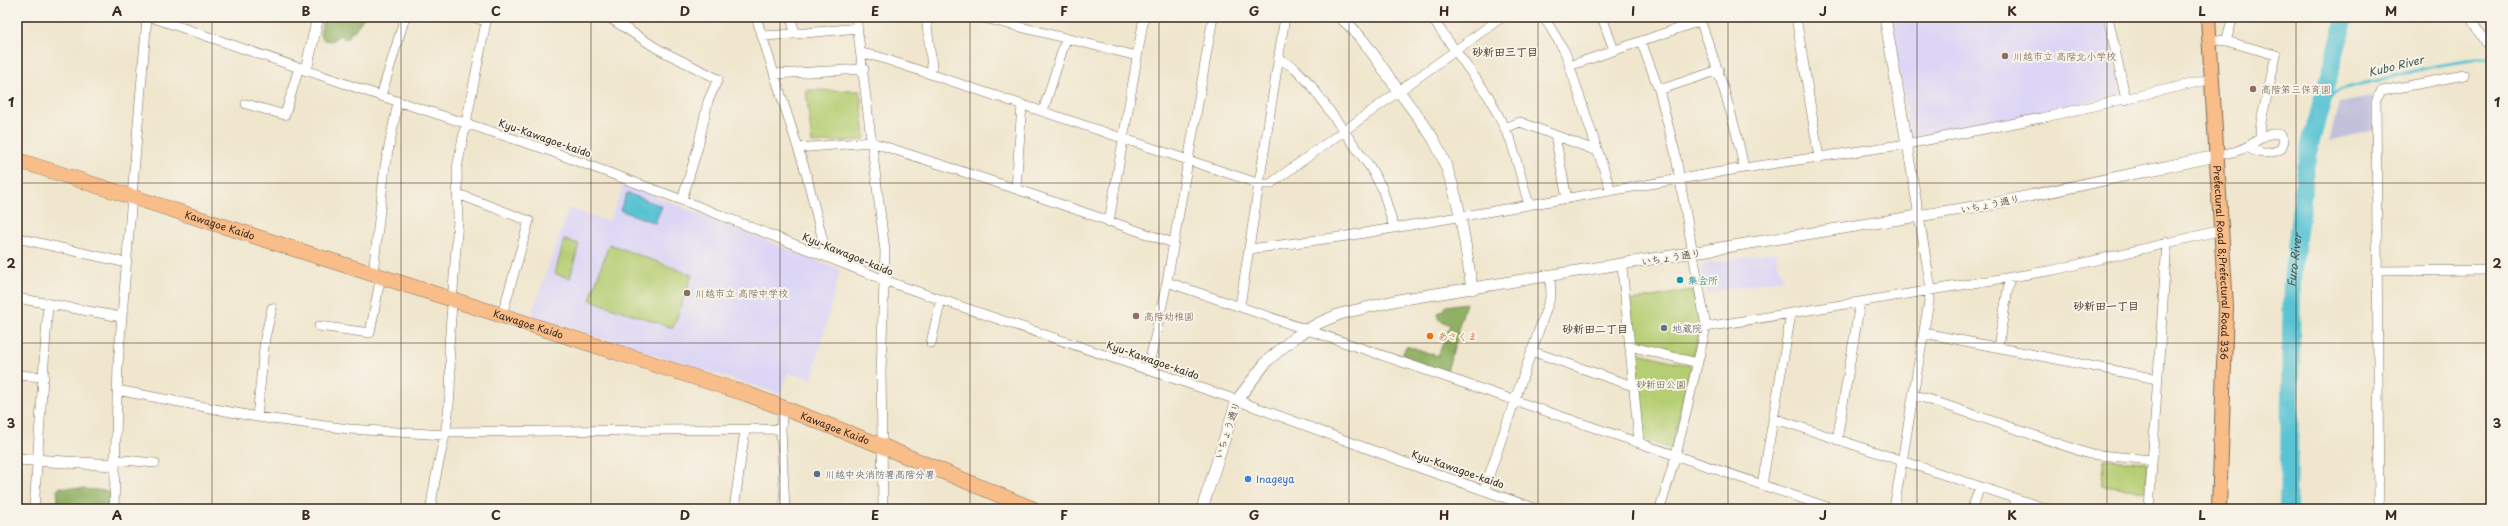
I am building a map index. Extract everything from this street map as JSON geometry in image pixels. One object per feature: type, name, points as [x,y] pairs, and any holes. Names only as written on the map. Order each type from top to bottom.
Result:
[{"type":"highway","name":"Kawagoe Kaido","points":[[17,160],[377,274],[783,407],[882,446],[1033,509]]},
{"type":"main road","name":"Prefectural Road 8;Prefectural Road 336","points":[[2208,17],[2226,307],[2219,509]]},
{"type":"street","points":[[114,509],[114,462],[121,317],[127,263],[147,17]]},
{"type":"street","name":"Kyu-Kawagoe-kaido","points":[[151,17],[303,68],[398,102],[542,148],[682,200],[884,280],[1148,369],[1538,509]]},
{"type":"street","points":[[246,104],[285,115],[303,68],[318,17]]},
{"type":"street","points":[[381,96],[405,17]]},
{"type":"street","points":[[431,509],[434,483],[445,434],[451,366],[449,346],[454,299],[458,194],[457,168],[486,19],[473,17]]},
{"type":"street","points":[[608,17],[658,49],[718,79],[708,101],[698,147],[682,200]]},
{"type":"street","points":[[756,17],[798,148],[825,249],[823,255]]},
{"type":"street","points":[[791,17],[795,34]]},
{"type":"street","points":[[856,17],[864,69],[871,142],[885,251],[882,446],[883,509]]},
{"type":"street","points":[[926,17],[932,67],[930,74]]},
{"type":"street","points":[[980,17],[1137,56]]},
{"type":"street","points":[[1109,222],[1144,17]]},
{"type":"street","points":[[1148,369],[1167,282],[1186,160],[1213,17]]},
{"type":"street","points":[[1240,306],[1285,17]]},
{"type":"street","points":[[1340,17],[1360,36],[1427,129],[1444,160],[1453,184],[1461,215],[1472,289]]},
{"type":"street","points":[[1431,17],[1489,97],[1505,128],[1516,155],[1529,205]]},
{"type":"street","points":[[861,54],[879,57],[1260,184],[1270,184],[1502,17]]},
{"type":"street","points":[[1544,17],[1565,52],[1611,191]]},
{"type":"street","points":[[1602,17],[1614,50]]},
{"type":"street","points":[[1796,17],[1819,158]]},
{"type":"street","points":[[1885,17],[1931,290],[1894,509]]},
{"type":"street","points":[[2108,17],[2126,100]]},
{"type":"street","points":[[2226,41],[2234,17]]},
{"type":"street","points":[[2471,17],[2491,51]]},
{"type":"street","points":[[1569,66],[1641,42],[1700,19],[1719,70],[1736,126],[1744,168]]},
{"type":"street","points":[[762,36],[858,28]]},
{"type":"street","points":[[1043,111],[1066,39]]},
{"type":"street","points":[[2209,39],[2226,41],[2276,55],[2261,122],[2260,136],[2274,133],[2281,135],[2284,141],[2283,146],[2276,151],[2263,154],[2247,147]]},
{"type":"street","points":[[1641,42],[1659,90],[1675,152],[1706,327],[1676,455],[1660,509]]},
{"type":"street","points":[[1279,59],[1295,68],[1304,77],[1377,179],[1394,228]]},
{"type":"street","points":[[775,74],[864,69]]},
{"type":"street","points":[[1659,90],[1719,70]]},
{"type":"street","points":[[2379,509],[2376,271],[2378,94],[2382,91],[2464,75]]},
{"type":"street","points":[[1250,249],[1260,249],[1394,228],[1461,215],[1567,199],[1744,168],[1907,144],[2126,100],[2212,79]]},
{"type":"street","points":[[319,326],[372,332],[385,166],[398,102]]},
{"type":"street","points":[[1016,189],[1022,105]]},
{"type":"street","points":[[1505,128],[1520,122],[1597,151]]},
{"type":"street","points":[[1555,135],[1567,199]]},
{"type":"street","name":"いちょう通り","points":[[1202,509],[1236,400],[1267,361],[1306,329],[1340,314],[1398,300],[1692,254],[2007,201],[2216,156],[2247,147],[2260,136]]},
{"type":"street","points":[[798,148],[871,142],[1016,189],[1173,243]]},
{"type":"street","points":[[458,194],[530,221],[502,315]]},
{"type":"street","points":[[1706,327],[1860,303],[2054,270],[2222,230]]},
{"type":"street","points":[[17,238],[127,263]]},
{"type":"street","points":[[2149,509],[2167,242]]},
{"type":"street","points":[[1622,265],[1639,442]]},
{"type":"street","points":[[2376,271],[2491,270]]},
{"type":"street","points":[[1484,490],[1551,295],[1550,277]]},
{"type":"street","points":[[1998,348],[2010,277]]},
{"type":"street","points":[[1167,282],[1833,509]]},
{"type":"street","points":[[17,298],[48,305],[121,317]]},
{"type":"street","points":[[931,343],[941,299]]},
{"type":"street","points":[[1837,440],[1860,303]]},
{"type":"street","points":[[34,509],[48,305]]},
{"type":"street","points":[[258,417],[265,338],[272,308]]},
{"type":"street","points":[[1762,485],[1791,314]]},
{"type":"street","points":[[1924,333],[2157,379]]},
{"type":"street","points":[[1629,346],[1698,363]]},
{"type":"street","points":[[1531,350],[1633,386]]},
{"type":"street","points":[[17,375],[44,377]]},
{"type":"street","points":[[117,390],[258,417],[349,429],[445,434],[746,430],[781,428]]},
{"type":"street","points":[[1913,394],[2089,454],[2152,460]]},
{"type":"street","points":[[783,407],[781,428],[785,509]]},
{"type":"street","points":[[1773,418],[2047,509]]},
{"type":"street","points":[[734,509],[746,430]]},
{"type":"street","points":[[17,459],[155,463]]},
{"type":"street","points":[[1972,509],[1980,487]]},
{"type":"street","points":[[2014,509],[2017,499]]},
{"type":"shaded area","name":"川越市立 高階北小学校","points":[[1891,17],[2105,17],[2121,94],[2019,118],[1910,137]]},
{"type":"shaded area","points":[[2372,97],[2374,130],[2329,141],[2339,103]]},
{"type":"shaded area","name":"川越市立 高階中学校","points":[[624,184],[840,270],[812,379],[788,373],[780,394],[531,316],[569,208],[609,222]]},
{"type":"shaded area","points":[[1775,252],[1783,279],[1706,293],[1701,267],[1704,264]]},
{"type":"green space","points":[[323,17],[364,17],[354,31],[351,31],[349,38],[345,39],[339,35],[332,41],[324,40],[320,35]]},
{"type":"green space","points":[[806,90],[860,91],[865,137],[863,140],[812,143]]},
{"type":"green space","points":[[564,240],[579,244],[570,278],[555,274]]},
{"type":"green space","points":[[609,244],[692,275],[673,328],[590,300]]},
{"type":"green space","points":[[1692,290],[1701,327],[1693,356],[1691,358],[1632,342],[1630,301]]},
{"type":"green space","points":[[1466,303],[1457,332],[1459,333],[1446,373],[1401,358],[1406,346],[1438,356],[1450,325],[1438,319],[1438,313],[1444,310],[1446,306]]},
{"type":"green space","name":"砂新田公園","points":[[1636,352],[1691,366],[1672,446],[1668,448],[1642,439],[1634,353]]},
{"type":"green space","points":[[2105,460],[2145,462],[2147,465],[2146,491],[2101,486]]},
{"type":"green space","points":[[60,487],[108,491],[111,495],[111,509],[90,509],[88,507],[53,509],[58,499],[57,490]]},
{"type":"water","points":[[627,193],[662,206],[655,223],[620,210]]},
{"type":"waterway","name":"Furo River","points":[[2288,509],[2292,280],[2308,152],[2345,17]]},
{"type":"waterway","name":"Kubo River","points":[[2320,116],[2334,94],[2342,89],[2435,66],[2491,57]]},
{"type":"place","name":"川越市立 高階北小学校","points":[[2005,56]]},
{"type":"place","name":"高階第三保育園","points":[[2253,89]]},
{"type":"place","name":"集会所","points":[[1680,280]]},
{"type":"place","name":"川越市立 高階中学校","points":[[687,293]]},
{"type":"place","name":"高階幼稚園","points":[[1136,316]]},
{"type":"place","name":"地蔵院","points":[[1664,328]]},
{"type":"place","name":"あさくま","points":[[1430,336]]},
{"type":"place","name":"川越中央消防署高階分署","points":[[817,474]]},
{"type":"place","name":"Inageya","points":[[1248,479]]},
{"type":"district","name":"砂新田三丁目","points":[[1505,52]]},
{"type":"district","name":"砂新田一丁目","points":[[2106,306]]},
{"type":"district","name":"砂新田二丁目","points":[[1595,329]]}]
